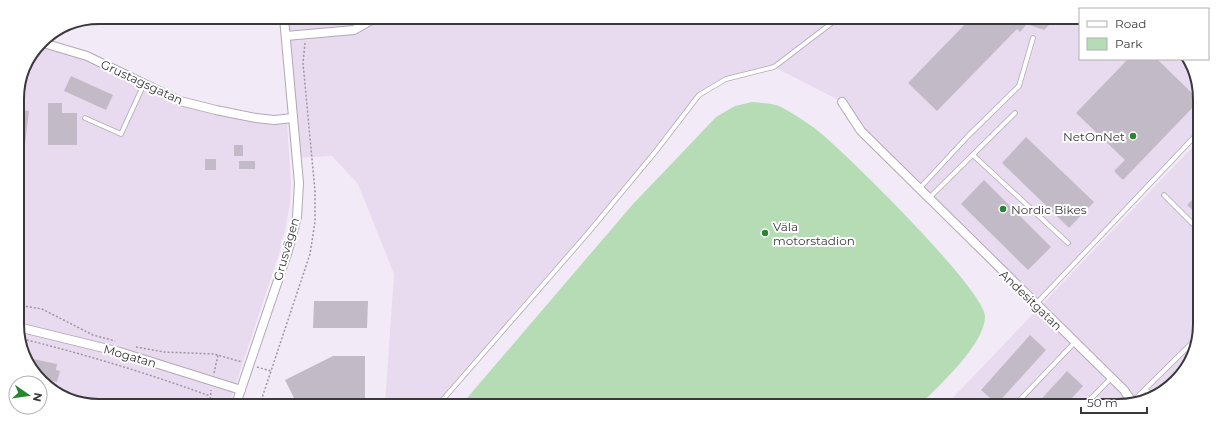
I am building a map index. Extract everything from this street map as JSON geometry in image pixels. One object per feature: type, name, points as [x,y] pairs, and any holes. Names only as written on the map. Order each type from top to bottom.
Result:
[{"type":"street","name":"Grusvägen","points":[[238,399],[288,251],[297,217],[299,184],[285,24]]},
{"type":"street","points":[[286,36],[354,30],[364,24]]},
{"type":"street","name":"Grustagsgatan","points":[[49,44],[88,56],[174,99],[216,110],[265,119],[293,118]]},
{"type":"street","name":"Andesitgatan","points":[[842,102],[861,130],[1035,304],[1124,390],[1129,398]]},
{"type":"street","name":"Mogatan","points":[[24,329],[120,352],[241,390]]},
{"type":"lane","points":[[443,399],[593,227],[656,151],[699,95],[726,79],[774,67],[830,24]]},
{"type":"lane","points":[[919,189],[968,136],[1019,86],[1033,38]]},
{"type":"lane","points":[[85,118],[121,134],[144,84]]},
{"type":"lane","points":[[929,198],[1014,113]]},
{"type":"lane","points":[[1035,304],[1193,138]]},
{"type":"lane","points":[[972,155],[1068,243]]},
{"type":"lane","points":[[1164,195],[1193,224]]},
{"type":"lane","points":[[1021,399],[1075,342]]},
{"type":"lane","points":[[1140,395],[1189,346]]},
{"type":"lane","points":[[1091,399],[1111,378]]},
{"type":"path","points":[[262,399],[309,260],[315,222],[315,191],[303,63],[305,48],[303,24]]},
{"type":"path","points":[[24,306],[42,309],[93,335],[115,341]]},
{"type":"path","points":[[25,340],[73,351],[114,363],[210,396]]},
{"type":"path","points":[[134,347],[171,353],[214,354],[271,371]]},
{"type":"shaded area","points":[[285,24],[1079,24],[1079,60],[1182,60],[1192,84],[1193,138],[1035,304],[861,131],[842,102],[774,67],[726,79],[699,95],[656,151],[443,399],[385,399],[394,274],[358,184],[332,156],[297,158]]},
{"type":"shaded area","points":[[46,47],[87,59],[174,103],[216,114],[287,122],[291,184],[290,203],[279,254],[231,399],[99,399],[80,396],[61,389],[37,366],[25,339],[24,324],[24,94],[25,84],[30,70],[39,53]]},
{"type":"shaded area","points":[[1193,146],[1193,324],[1189,348],[1178,370],[1164,384],[1156,389],[1147,393],[1123,399],[952,399]]},
{"type":"green space","name":"Väla motorstadion","points":[[752,102],[773,104],[779,106],[814,128],[855,164],[882,191],[962,278],[978,301],[985,316],[983,327],[978,339],[960,364],[949,376],[926,399],[466,399],[633,204],[716,117],[735,106]]},
{"type":"building","points":[[965,24],[1027,24],[1020,32],[1017,29],[937,111],[908,83]]},
{"type":"building","points":[[1027,24],[1050,24],[1044,30]]},
{"type":"building","name":"NetOnNet","points":[[1127,60],[1158,60],[1192,94],[1193,107],[1123,180],[1114,171],[1125,160],[1076,113]]},
{"type":"building","points":[[71,76],[113,95],[106,110],[64,91]]},
{"type":"building","points":[[48,103],[62,103],[62,113],[77,113],[77,145],[48,145]]},
{"type":"building","points":[[24,110],[29,111],[24,144]]},
{"type":"building","points":[[1026,137],[1094,202],[1069,228],[1002,163]]},
{"type":"building","points":[[234,145],[243,145],[243,156],[234,156]]},
{"type":"building","points":[[205,159],[216,159],[216,170],[205,170]]},
{"type":"building","points":[[239,161],[255,161],[255,169],[239,169]]},
{"type":"building","points":[[984,180],[1051,247],[1028,270],[961,204]]},
{"type":"building","points":[[1193,199],[1193,210],[1187,205]]},
{"type":"building","points":[[314,301],[368,301],[367,328],[313,328]]},
{"type":"building","points":[[1030,335],[1046,350],[1002,399],[991,399],[981,390]]},
{"type":"building","points":[[333,356],[365,356],[365,399],[294,399],[285,380]]},
{"type":"building","points":[[33,359],[57,364],[56,370],[60,371],[57,382],[51,381],[48,378],[48,375],[43,373]]},
{"type":"building","points":[[1067,371],[1083,386],[1071,399],[1041,399]]},
{"type":"place","name":"NetOnNet","points":[[1133,136]]},
{"type":"place","name":"Nordic Bikes","points":[[1003,209]]},
{"type":"place","name":"Väla motorstadion","points":[[765,233]]}]
